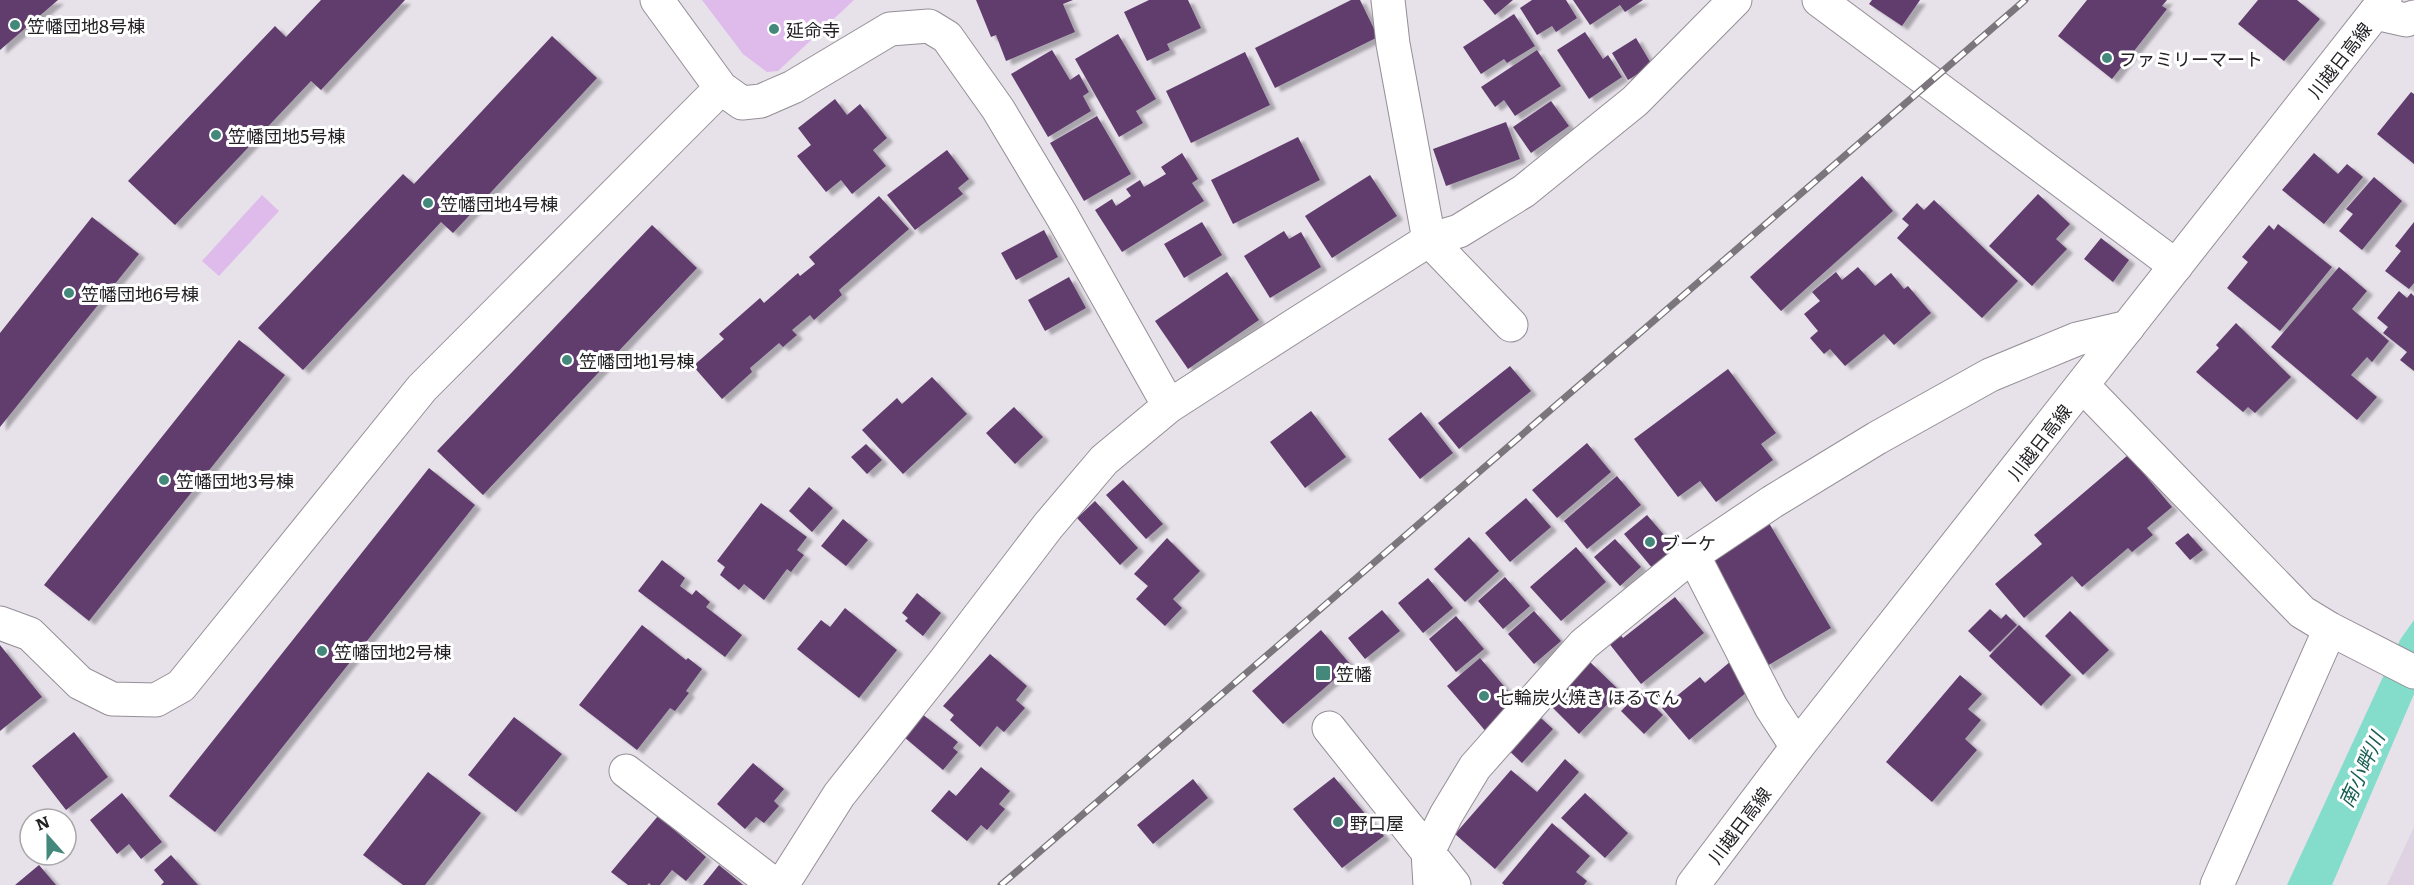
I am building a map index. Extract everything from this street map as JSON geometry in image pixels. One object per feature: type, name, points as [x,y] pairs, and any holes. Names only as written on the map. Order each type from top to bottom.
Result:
[{"type":"street","points":[[657,0],[721,88],[742,103],[761,101],[813,77],[852,50],[890,29],[929,26],[947,37],[998,109],[1169,406]]},
{"type":"street","points":[[1388,0],[1393,44],[1430,240],[1512,325]]},
{"type":"street","points":[[782,885],[839,795],[1048,526],[1104,460],[1169,406],[1430,240],[1459,231],[1524,191],[1635,101],[1735,0]]},
{"type":"street","points":[[1819,0],[2176,266]]},
{"type":"street","points":[[2380,7],[2406,20],[2414,17]]},
{"type":"street","name":"川越日高線","points":[[1693,885],[1797,747],[2380,7]]},
{"type":"street","points":[[0,623],[30,634],[80,683],[112,699],[156,700],[182,686],[422,388],[721,88]]},
{"type":"street","points":[[1430,885],[1428,852],[1474,767],[1584,644],[1692,555],[1877,438],[1990,375],[2077,339],[2128,327]]},
{"type":"street","points":[[2083,386],[2302,612],[2414,672]]},
{"type":"street","points":[[1692,555],[1771,707],[1797,747]]},
{"type":"street","points":[[2217,885],[2330,629]]},
{"type":"street","points":[[1329,728],[1454,885]]},
{"type":"street","points":[[626,771],[775,885]]},
{"type":"shaded area","name":"延命寺","points":[[702,0],[854,0],[778,71],[767,72],[743,54]]},
{"type":"shaded area","points":[[262,195],[279,211],[219,276],[202,261]]},
{"type":"shaded area","points":[[2414,827],[2414,885],[2387,885]]},
{"type":"water","name":"南小畔川","points":[[2414,620],[2414,694],[2332,885],[2287,885],[2400,640]]},
{"type":"building","name":"笠幡団地8号棟","points":[[0,0],[58,0],[0,50]]},
{"type":"building","name":"笠幡団地5号棟","points":[[321,0],[405,0],[321,90],[311,81],[175,225],[128,181],[275,26],[286,37]]},
{"type":"building","points":[[976,0],[1073,0],[1063,4],[1075,32],[1006,61],[996,35],[991,37]]},
{"type":"building","points":[[1149,0],[1188,0],[1201,28],[1167,44],[1170,50],[1147,61],[1124,12]]},
{"type":"building","points":[[1351,0],[1360,0],[1378,37],[1275,88],[1255,48]]},
{"type":"building","points":[[1483,0],[1513,0],[1495,15]]},
{"type":"building","points":[[1532,0],[1566,0],[1577,18],[1556,32],[1552,26],[1537,35],[1520,8]]},
{"type":"building","points":[[1573,0],[1643,0],[1625,12],[1620,5],[1590,25]]},
{"type":"building","points":[[1872,0],[1920,0],[1902,26],[1869,4]]},
{"type":"building","name":"ファミリーマート","points":[[2087,0],[2167,0],[2162,6],[2167,9],[2112,79],[2058,36]]},
{"type":"building","points":[[2258,0],[2297,0],[2320,19],[2284,61],[2238,24]]},
{"type":"building","points":[[1514,14],[1535,46],[1507,63],[1504,59],[1481,74],[1463,47]]},
{"type":"building","points":[[1585,32],[1603,59],[1608,55],[1622,77],[1589,99],[1557,50]]},
{"type":"building","points":[[1118,34],[1156,99],[1136,111],[1143,123],[1119,137],[1075,59]]},
{"type":"building","name":"笠幡団地4号棟","points":[[552,36],[597,78],[453,233],[441,222],[303,370],[258,328],[403,174],[414,184]]},
{"type":"building","points":[[1636,38],[1652,65],[1628,80],[1612,53]]},
{"type":"building","points":[[1052,50],[1070,80],[1079,74],[1089,92],[1083,96],[1091,111],[1048,137],[1011,74]]},
{"type":"building","points":[[1537,50],[1561,86],[1515,116],[1504,100],[1495,107],[1481,87]]},
{"type":"building","points":[[1245,52],[1270,105],[1191,143],[1166,91]]},
{"type":"building","points":[[2411,92],[2414,94],[2414,164],[2377,134]]},
{"type":"building","points":[[835,99],[847,115],[860,104],[887,138],[873,150],[886,166],[852,194],[841,180],[826,192],[797,156],[811,145],[798,128]]},
{"type":"building","points":[[1551,101],[1569,126],[1531,153],[1513,127]]},
{"type":"building","points":[[1097,116],[1131,174],[1084,201],[1050,143]]},
{"type":"building","points":[[1506,122],[1520,159],[1446,186],[1433,149]]},
{"type":"building","points":[[1298,137],[1320,180],[1233,224],[1211,180]]},
{"type":"building","points":[[947,150],[969,179],[958,188],[963,194],[915,230],[887,195]]},
{"type":"building","points":[[1182,153],[1198,179],[1192,183],[1204,201],[1122,252],[1095,210],[1112,199],[1116,206],[1131,196],[1126,189],[1140,180],[1144,187],[1166,174],[1161,167]]},
{"type":"building","points":[[2314,153],[2338,174],[2347,164],[2363,177],[2324,224],[2282,190]]},
{"type":"building","points":[[1370,175],[1397,216],[1332,258],[1305,216]]},
{"type":"building","points":[[1862,176],[1893,211],[1781,311],[1750,277]]},
{"type":"building","points":[[2374,177],[2402,201],[2362,250],[2339,231],[2353,214],[2346,209]]},
{"type":"building","points":[[2038,194],[2070,224],[2056,239],[2067,249],[2032,286],[1989,246]]},
{"type":"building","points":[[879,196],[909,229],[839,290],[842,295],[814,320],[810,315],[792,330],[797,335],[783,347],[779,343],[750,368],[752,372],[722,399],[693,366],[724,339],[719,334],[760,298],[764,303],[798,273],[800,276],[815,264],[809,257]]},
{"type":"building","points":[[1934,200],[2018,281],[1982,318],[1897,238],[1909,225],[1902,219],[1917,203],[1924,210]]},
{"type":"building","name":"笠幡団地6号棟","points":[[92,217],[139,254],[0,427],[0,333]]},
{"type":"building","points":[[1202,222],[1222,255],[1184,278],[1164,244]]},
{"type":"building","points":[[2414,222],[2414,283],[2409,289],[2385,271],[2401,251],[2395,246]]},
{"type":"building","points":[[2278,224],[2332,267],[2280,331],[2227,288],[2248,262],[2242,257],[2269,225],[2274,230]]},
{"type":"building","name":"笠幡団地1号棟","points":[[652,225],[697,268],[483,495],[437,451]]},
{"type":"building","points":[[1044,230],[1058,257],[1016,280],[1001,253]]},
{"type":"building","points":[[1284,231],[1289,239],[1301,232],[1321,267],[1270,298],[1244,256]]},
{"type":"building","points":[[2101,238],[2129,260],[2113,282],[2084,259]]},
{"type":"building","points":[[1858,267],[1875,286],[1891,273],[1904,289],[1908,286],[1931,313],[1894,345],[1884,334],[1845,366],[1830,349],[1824,354],[1810,338],[1818,331],[1804,314],[1820,301],[1812,292],[1836,272],[1842,280]]},
{"type":"building","points":[[2339,267],[2367,291],[2352,309],[2389,341],[2372,362],[2367,357],[2351,375],[2377,397],[2357,420],[2271,347]]},
{"type":"building","points":[[1227,272],[1259,320],[1188,369],[1155,321]]},
{"type":"building","points":[[1069,277],[1086,308],[1045,331],[1028,300]]},
{"type":"building","points":[[2399,291],[2407,298],[2411,293],[2414,296],[2414,371],[2400,360],[2407,352],[2383,333],[2388,327],[2377,318]]},
{"type":"building","points":[[2236,323],[2291,377],[2255,413],[2248,407],[2243,412],[2196,372],[2219,348],[2216,345]]},
{"type":"building","name":"笠幡団地3号棟","points":[[239,340],[285,375],[89,621],[44,585]]},
{"type":"building","points":[[1510,366],[1531,391],[1459,449],[1438,423]]},
{"type":"building","points":[[1728,369],[1776,433],[1761,444],[1773,460],[1716,502],[1700,481],[1678,497],[1634,439]]},
{"type":"building","points":[[932,377],[967,414],[903,474],[862,430],[897,398],[902,404]]},
{"type":"building","points":[[1014,407],[1043,437],[1015,464],[986,433]]},
{"type":"building","points":[[1311,411],[1346,457],[1305,488],[1270,442]]},
{"type":"building","points":[[1421,412],[1453,453],[1420,479],[1388,439]]},
{"type":"building","points":[[1587,443],[1611,472],[1557,518],[1532,490]]},
{"type":"building","points":[[866,444],[882,460],[867,474],[851,457]]},
{"type":"building","points":[[2128,455],[2172,507],[2147,528],[2153,535],[2132,552],[2128,548],[2082,587],[2072,576],[2024,618],[1995,584],[2042,544],[2034,535]]},
{"type":"building","name":"笠幡団地2号棟","points":[[429,468],[475,505],[215,832],[169,796]]},
{"type":"building","points":[[1617,476],[1641,505],[1587,549],[1564,521]]},
{"type":"building","points":[[1123,480],[1163,524],[1146,539],[1106,495]]},
{"type":"building","points":[[809,487],[833,508],[812,532],[789,511]]},
{"type":"building","points":[[1526,498],[1551,527],[1510,562],[1485,533]]},
{"type":"building","points":[[1095,501],[1138,548],[1120,565],[1077,518]]},
{"type":"building","points":[[761,503],[807,537],[797,550],[804,555],[791,572],[787,569],[764,600],[744,584],[739,590],[720,575],[725,567],[717,561]]},
{"type":"building","name":"ブーケ","points":[[1647,515],[1676,549],[1653,569],[1624,534]]},
{"type":"building","points":[[843,519],[868,540],[846,566],[821,546]]},
{"type":"building","points":[[1769,523],[1831,628],[1767,666],[1705,562]]},
{"type":"building","points":[[2188,533],[2203,550],[2190,560],[2175,543]]},
{"type":"building","points":[[1469,537],[1499,571],[1465,602],[1434,569]]},
{"type":"building","points":[[1167,538],[1200,571],[1173,599],[1182,608],[1165,626],[1136,599],[1148,586],[1134,574]]},
{"type":"building","points":[[1615,539],[1641,567],[1620,586],[1594,557]]},
{"type":"building","points":[[1576,547],[1606,582],[1561,621],[1530,587]]},
{"type":"building","points":[[662,560],[685,578],[680,586],[692,595],[696,590],[710,602],[706,607],[742,635],[725,657],[638,591]]},
{"type":"building","points":[[1505,577],[1530,606],[1503,629],[1478,601]]},
{"type":"building","points":[[1428,578],[1453,608],[1423,633],[1398,603]]},
{"type":"building","points":[[917,593],[941,613],[923,636],[905,621],[908,618],[902,613]]},
{"type":"building","points":[[1675,597],[1704,633],[1641,684],[1608,642],[1620,634],[1623,638]]},
{"type":"building","points":[[845,608],[897,650],[859,698],[797,649],[821,620],[830,627]]},
{"type":"building","points":[[1990,609],[2001,619],[2006,614],[2017,625],[1990,652],[1968,631]]},
{"type":"building","points":[[1382,610],[1400,631],[1365,659],[1348,638]]},
{"type":"building","points":[[1534,611],[1561,641],[1534,664],[1508,634]]},
{"type":"building","points":[[2070,611],[2109,650],[2083,675],[2045,636]]},
{"type":"building","points":[[1456,616],[1484,649],[1456,672],[1429,639]]},
{"type":"building","points":[[642,625],[686,660],[688,658],[702,669],[686,691],[689,693],[675,711],[670,708],[637,750],[579,705]]},
{"type":"building","points":[[2019,625],[2071,675],[2041,706],[1989,656]]},
{"type":"building","points":[[1321,630],[1351,665],[1283,724],[1252,691]]},
{"type":"building","points":[[0,645],[42,697],[0,731]]},
{"type":"building","points":[[990,654],[1027,686],[1016,700],[1025,708],[1004,732],[997,726],[980,747],[950,720],[954,715],[943,706]]},
{"type":"building","name":"七輪炭火焼き ほるでん","points":[[1480,658],[1521,706],[1488,734],[1447,686]]},
{"type":"building","points":[[1731,661],[1753,687],[1689,740],[1662,708],[1700,677],[1705,683]]},
{"type":"building","points":[[1590,662],[1620,691],[1579,734],[1549,704]]},
{"type":"building","points":[[1960,675],[1982,694],[1968,709],[1981,720],[1965,739],[1977,750],[1932,802],[1886,762]]},
{"type":"building","points":[[1640,692],[1663,715],[1644,734],[1621,711]]},
{"type":"building","points":[[1532,710],[1553,729],[1522,763],[1501,743]]},
{"type":"building","points":[[922,714],[958,742],[953,748],[958,752],[943,770],[904,737]]},
{"type":"building","points":[[514,717],[562,754],[516,812],[468,775]]},
{"type":"building","points":[[74,732],[108,777],[70,807],[64,807],[32,766]]},
{"type":"building","points":[[1565,759],[1579,772],[1495,869],[1455,834],[1511,770],[1537,792]]},
{"type":"building","points":[[753,763],[784,789],[774,801],[779,806],[764,823],[756,817],[745,829],[717,804]]},
{"type":"building","points":[[981,767],[1010,791],[999,804],[1005,809],[987,830],[981,825],[967,841],[931,811],[949,790],[956,796]]},
{"type":"building","points":[[428,772],[481,813],[425,885],[403,885],[363,855]]},
{"type":"building","name":"野口屋","points":[[1334,777],[1384,836],[1342,868],[1293,809]]},
{"type":"building","points":[[1193,779],[1208,798],[1153,844],[1137,825]]},
{"type":"building","points":[[122,793],[162,842],[141,859],[129,844],[117,854],[90,820]]},
{"type":"building","points":[[1585,793],[1628,833],[1605,858],[1561,818]]},
{"type":"building","points":[[658,816],[706,857],[686,881],[672,870],[660,885],[649,883],[647,885],[628,885],[611,872]]},
{"type":"building","points":[[1552,823],[1590,856],[1576,872],[1587,881],[1584,885],[1504,885],[1502,883]]},
{"type":"building","points":[[171,855],[198,885],[161,885],[164,882],[154,870]]},
{"type":"building","points":[[719,865],[743,885],[703,885]]},
{"type":"building","points":[[37,867],[41,867],[56,885],[15,885]]},
{"type":"railway","points":[[1001,885],[2025,0]]},
{"type":"place","name":"笠幡団地8号棟","points":[[15,25]]},
{"type":"place","name":"延命寺","points":[[774,29]]},
{"type":"place","name":"ファミリーマート","points":[[2107,58]]},
{"type":"place","name":"笠幡団地5号棟","points":[[216,135]]},
{"type":"place","name":"笠幡団地4号棟","points":[[428,203]]},
{"type":"place","name":"笠幡団地6号棟","points":[[69,293]]},
{"type":"place","name":"笠幡団地1号棟","points":[[567,360]]},
{"type":"place","name":"笠幡団地3号棟","points":[[164,480]]},
{"type":"place","name":"ブーケ","points":[[1650,542]]},
{"type":"place","name":"笠幡団地2号棟","points":[[322,651]]},
{"type":"place","name":"笠幡","points":[[1323,673]]},
{"type":"place","name":"七輪炭火焼き ほるでん","points":[[1484,696]]},
{"type":"place","name":"野口屋","points":[[1338,822]]}]
